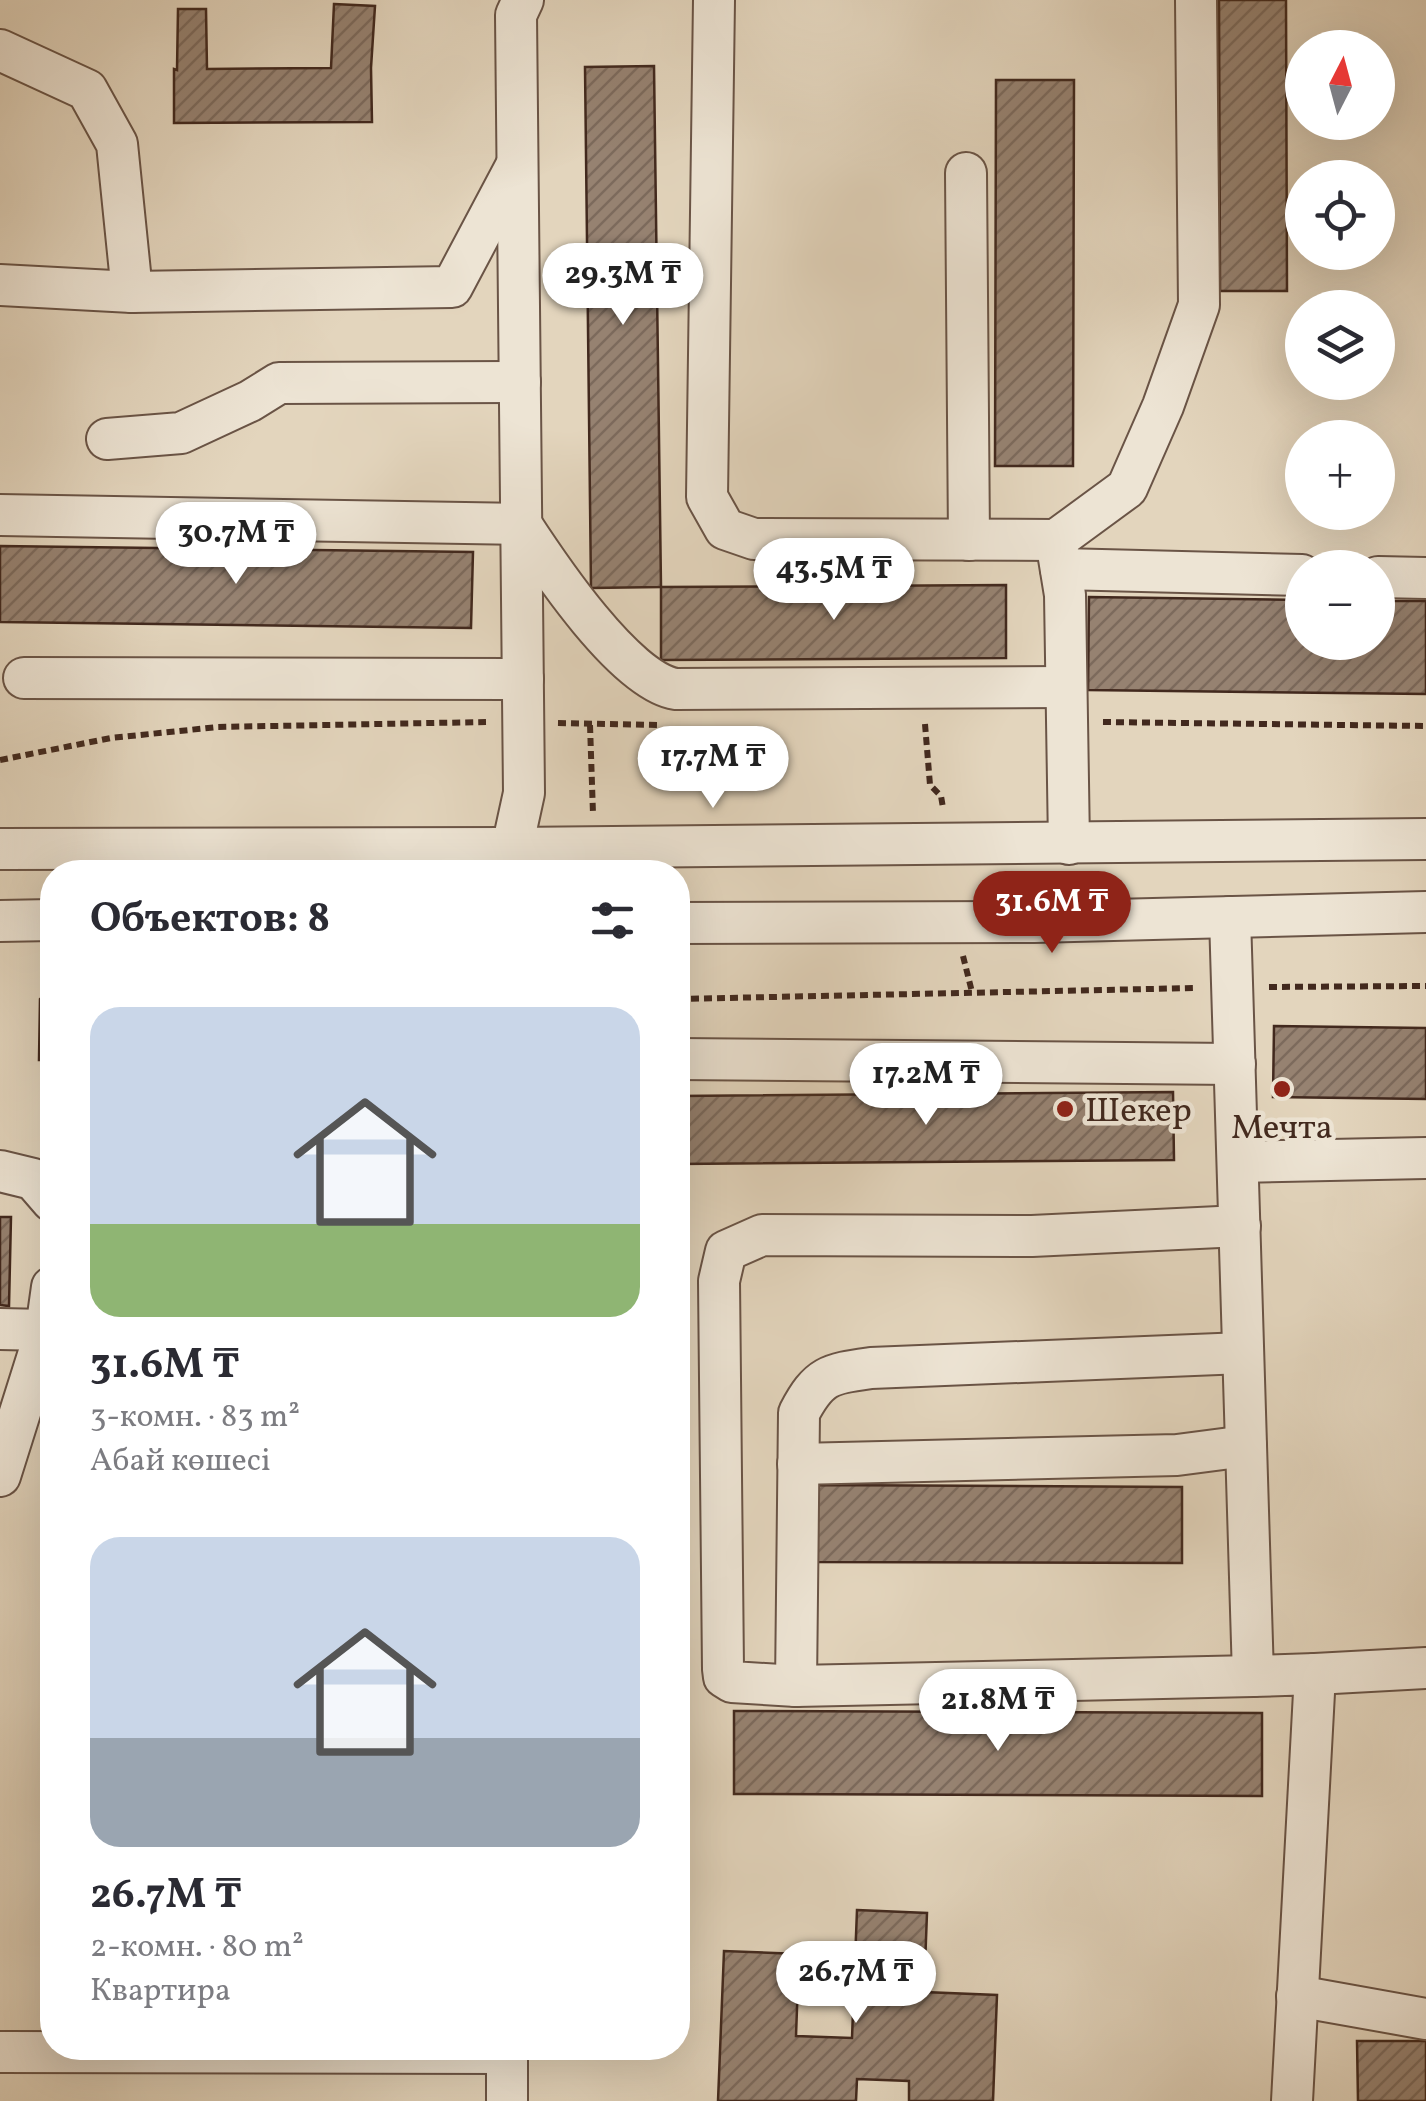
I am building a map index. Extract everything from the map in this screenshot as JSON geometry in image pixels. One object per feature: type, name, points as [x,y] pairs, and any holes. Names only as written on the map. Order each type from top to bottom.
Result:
[{"type":"street","points":[[511,860],[524,793],[516,15],[523,0]]},
{"type":"street","points":[[714,0],[707,497],[725,528],[754,539],[969,540],[1058,554],[1285,574]]},
{"type":"street","points":[[1058,554],[1127,488],[1199,305],[1196,0]]},
{"type":"street","points":[[0,50],[87,90],[117,144],[132,292]]},
{"type":"street","points":[[0,284],[132,292],[452,288],[518,163]]},
{"type":"street","points":[[966,172],[969,540]]},
{"type":"street","points":[[107,439],[180,433],[279,383],[520,382]]},
{"type":"street","points":[[0,515],[522,524]]},
{"type":"street","points":[[522,524],[553,575],[600,631],[652,681],[664,687],[1066,687]]},
{"type":"street","points":[[1058,554],[1065,595],[1068,844]]},
{"type":"street","points":[[1395,577],[1426,578]]},
{"type":"street","points":[[24,678],[523,679]]},
{"type":"street","points":[[0,849],[511,860],[592,847],[1426,839]]},
{"type":"street","points":[[690,923],[1034,922],[1426,912]]},
{"type":"street","points":[[1230,917],[1253,1676]]},
{"type":"street","points":[[0,921],[40,920]]},
{"type":"street","points":[[690,1058],[1234,1064]]},
{"type":"street","points":[[1238,1162],[1426,1158]]},
{"type":"street","points":[[0,1170],[33,1179],[40,1187]]},
{"type":"street","points":[[1240,1226],[1032,1236],[762,1235],[726,1251],[718,1280],[724,1677],[732,1682],[796,1686],[1253,1676],[1426,1668]]},
{"type":"street","points":[[0,1328],[40,1330]]},
{"type":"street","points":[[0,1476],[40,1349]]},
{"type":"street","points":[[796,1686],[799,1413],[813,1386],[836,1373],[871,1368],[1243,1353]]},
{"type":"street","points":[[798,1464],[1177,1455],[1246,1446]]},
{"type":"street","points":[[1292,2101],[1314,1674]]},
{"type":"street","points":[[1297,1996],[1426,2018]]},
{"type":"street","points":[[0,2052],[40,2052]]},
{"type":"street","points":[[507,2060],[508,2101]]},
{"type":"path","points":[[925,724],[930,785],[941,796],[948,845]]},
{"type":"path","points":[[590,725],[592,847]]},
{"type":"path","points":[[690,999],[1426,986]]},
{"type":"building","points":[[1219,0],[1286,0],[1287,290],[1220,291]]},
{"type":"building","points":[[334,4],[375,6],[372,122],[174,123],[178,9],[206,9],[207,69],[331,68]]},
{"type":"building","points":[[654,66],[661,587],[591,588],[585,67]]},
{"type":"building","points":[[996,80],[1074,80],[1073,466],[995,466]]},
{"type":"building","points":[[0,546],[473,552],[471,628],[0,622]]},
{"type":"building","points":[[1006,585],[1006,658],[661,660],[661,587]]},
{"type":"building","points":[[1089,597],[1285,600],[1285,660],[1395,660],[1395,601],[1426,601],[1426,694],[1088,690]]},
{"type":"building","points":[[1274,1026],[1426,1028],[1426,1099],[1273,1097]]},
{"type":"building","points":[[1173,1092],[1174,1160],[690,1164],[690,1096]]},
{"type":"building","points":[[0,1217],[11,1217],[9,1306],[0,1305]]},
{"type":"building","points":[[810,1485],[1182,1487],[1182,1563],[809,1562]]},
{"type":"building","points":[[734,1711],[1262,1713],[1262,1796],[734,1794]]},
{"type":"building","points":[[857,1910],[927,1913],[924,1992],[997,1995],[993,2101],[909,2101],[909,2081],[857,2079],[856,2101],[718,2101],[724,1951],[799,1954],[796,2036],[852,2038]]},
{"type":"building","points":[[1357,2041],[1426,2041],[1426,2101],[1358,2101]]},
{"type":"place","name":"Мечта","points":[[1282,1089]]},
{"type":"place","name":"Шекер","points":[[1065,1109]]}]
